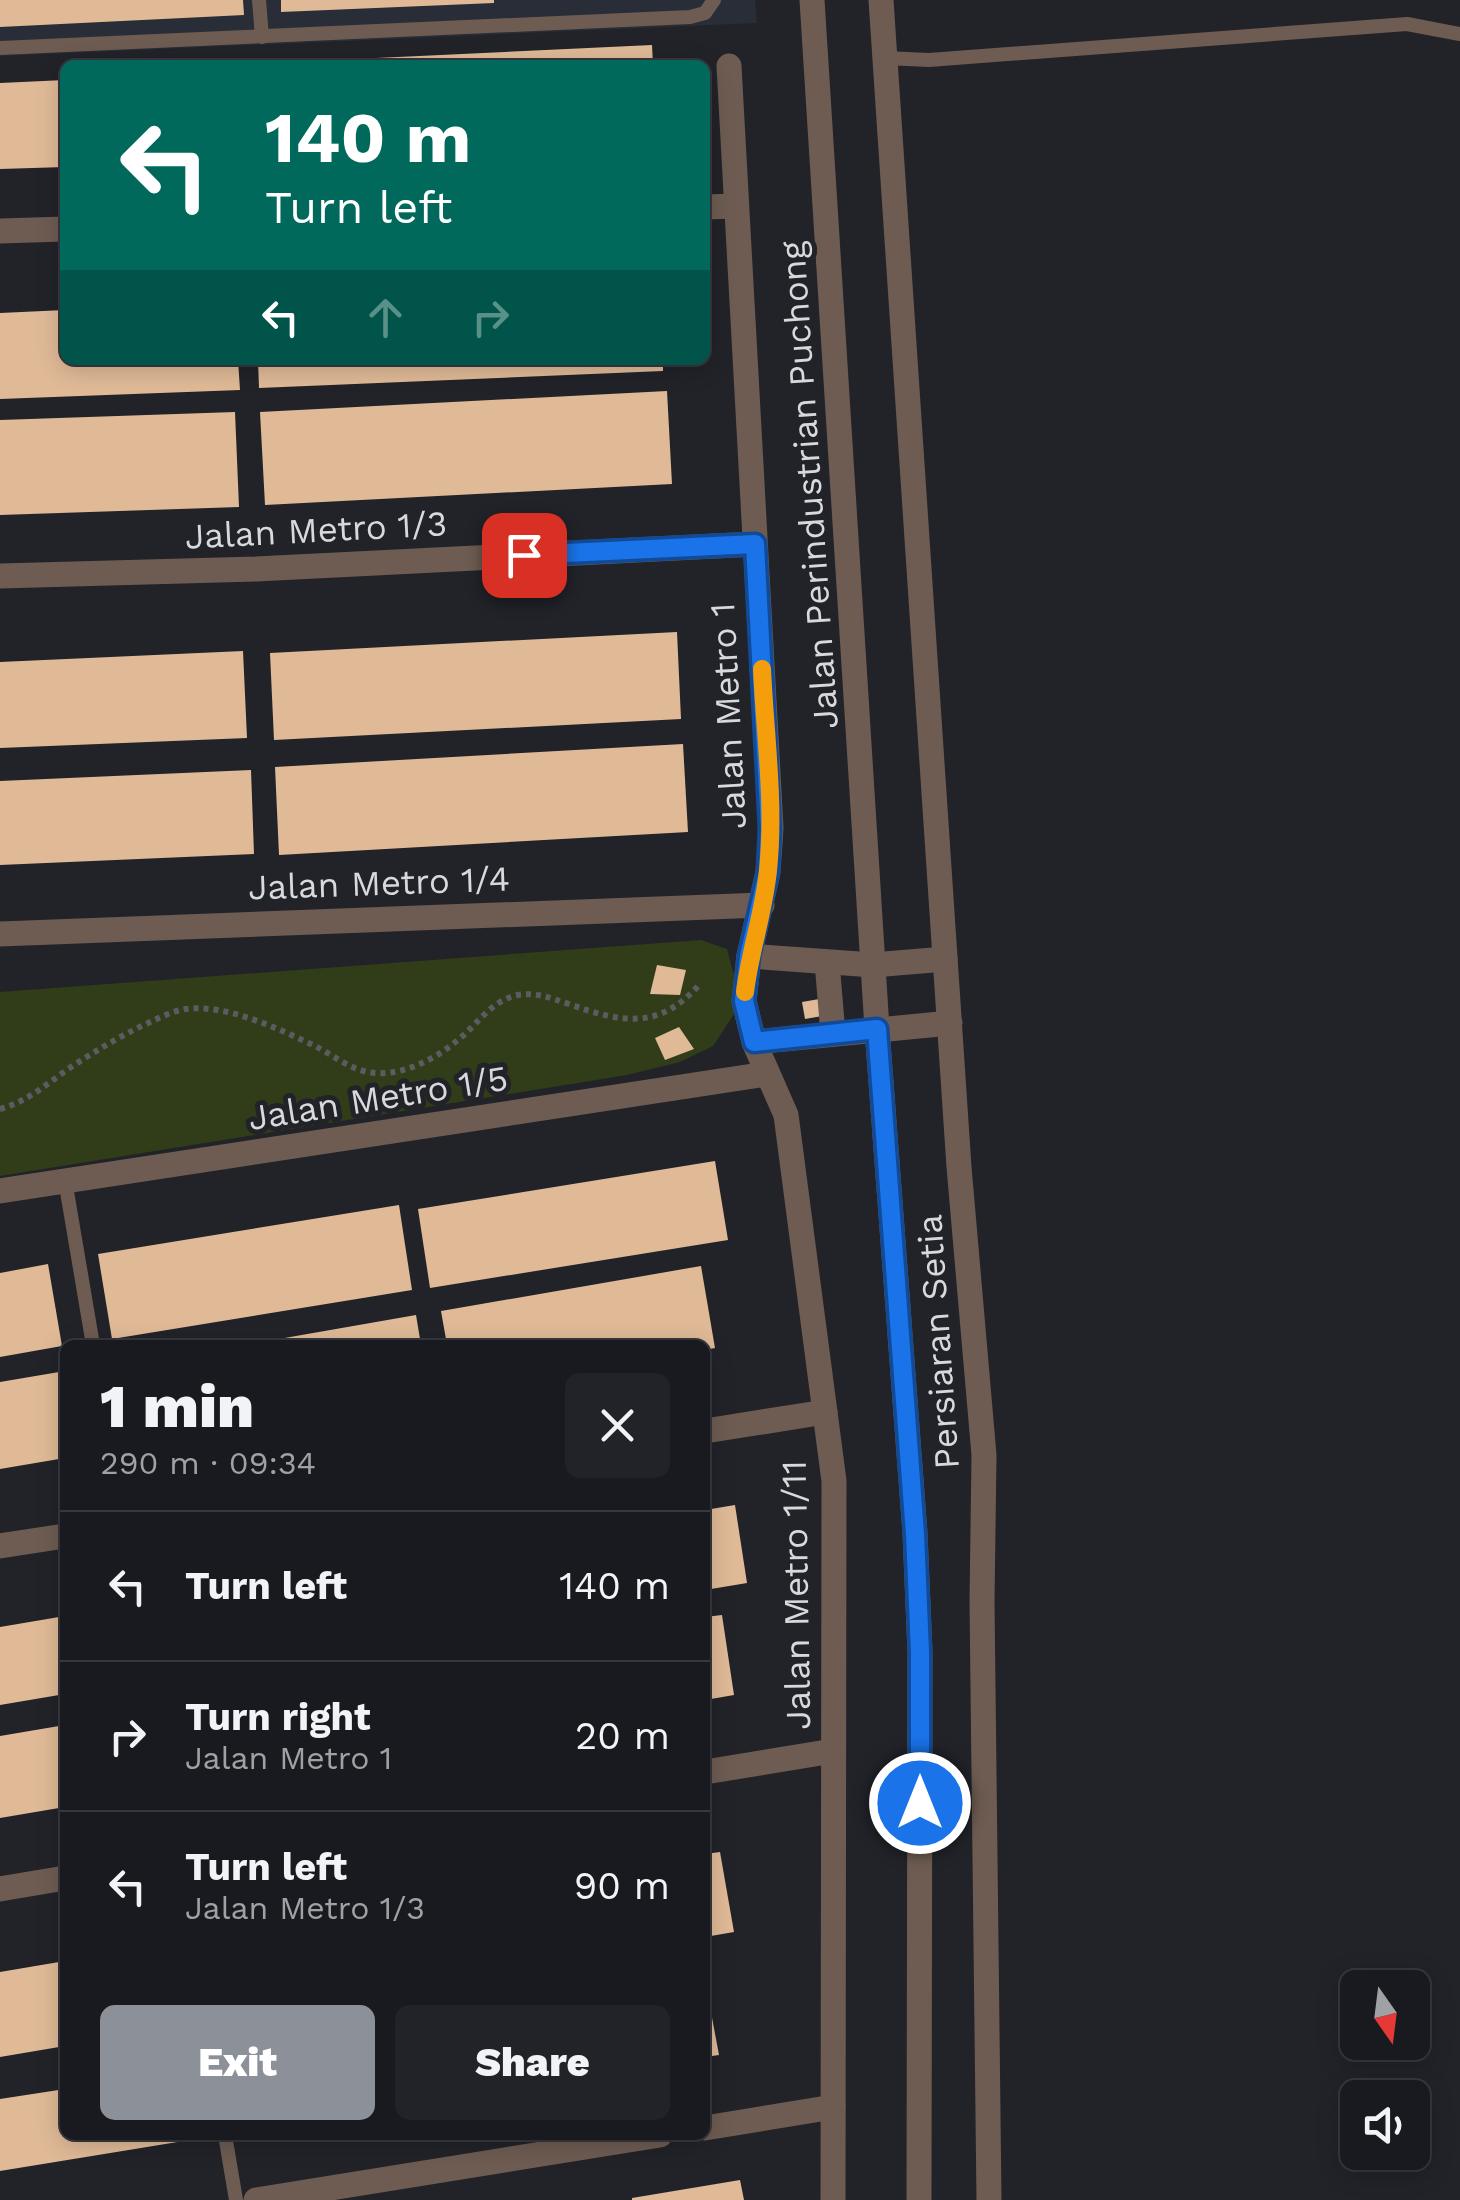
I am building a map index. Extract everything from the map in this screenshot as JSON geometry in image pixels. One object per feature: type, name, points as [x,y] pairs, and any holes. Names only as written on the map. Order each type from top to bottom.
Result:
[{"type":"street","name":"Jalan Perindustrian Puchong","points":[[812,0],[873,965]]},
{"type":"street","points":[[749,956],[873,965],[945,959],[881,0]]},
{"type":"street","name":"Jalan Metro 1","points":[[730,66],[770,828],[768,872],[749,956],[744,1001]]},
{"type":"street","points":[[710,207],[735,206]]},
{"type":"street","points":[[0,231],[60,228]]},
{"type":"street","name":"Jalan Metro 1/3","points":[[0,576],[755,544]]},
{"type":"street","name":"Jalan Metro 1/4","points":[[0,934],[762,906]]},
{"type":"street","name":"Persiaran Setia","points":[[945,959],[984,1455],[989,2200]]},
{"type":"street","points":[[827,962],[833,1034]]},
{"type":"street","name":"Persiaran Setia","points":[[873,965],[907,1398],[920,1652],[919,2200]]},
{"type":"street","name":"Jalan Metro 1/11","points":[[744,1001],[754,1042],[786,1116],[834,1481],[833,2200]]},
{"type":"street","points":[[754,1042],[950,1023]]},
{"type":"street","name":"Jalan Metro 1/5","points":[[0,1191],[766,1074]]},
{"type":"street","points":[[710,1430],[825,1412]]},
{"type":"street","points":[[0,1546],[60,1537]]},
{"type":"street","points":[[710,1771],[834,1751]]},
{"type":"street","points":[[0,1889],[60,1879]]},
{"type":"street","points":[[710,2127],[833,2107]]},
{"type":"street","points":[[256,2200],[629,2140]]},
{"type":"lane","points":[[258,0],[262,36]]},
{"type":"lane","points":[[0,48],[690,18],[705,13],[714,0]]},
{"type":"lane","points":[[885,58],[929,60],[1407,24],[1460,34]]},
{"type":"lane","points":[[65,1180],[92,1340]]},
{"type":"lane","points":[[226,2140],[236,2200]]},
{"type":"path","points":[[0,1109],[18,1104],[109,1042],[179,1010],[203,1007],[238,1016],[317,1048],[346,1065],[372,1073],[401,1073],[432,1057],[468,1032],[486,1011],[512,996],[537,993],[588,1011],[646,1018],[681,1006],[699,985]]},
{"type":"shaded area","points":[[0,0],[755,0],[757,23],[0,56]]},
{"type":"green space","points":[[701,940],[727,949],[738,991],[734,1014],[713,1046],[680,1062],[627,1075],[0,1176],[0,992]]},
{"type":"building","points":[[0,0],[243,0],[244,15],[0,27]]},
{"type":"building","points":[[281,0],[494,0],[494,3],[281,12]]},
{"type":"building","points":[[652,45],[653,60],[333,60]]},
{"type":"building","points":[[60,80],[60,167],[0,169],[0,83]]},
{"type":"building","points":[[60,310],[60,365],[238,365],[240,390],[0,399],[0,313]]},
{"type":"building","points":[[258,365],[663,365],[663,371],[259,388]]},
{"type":"building","points":[[667,391],[672,484],[265,505],[260,412]]},
{"type":"building","points":[[235,412],[239,507],[0,515],[0,420]]},
{"type":"building","points":[[677,632],[681,719],[274,740],[270,653]]},
{"type":"building","points":[[243,651],[247,738],[0,748],[0,662]]},
{"type":"building","points":[[683,744],[688,832],[279,855],[275,767]]},
{"type":"building","points":[[251,770],[254,854],[0,865],[0,781]]},
{"type":"building","points":[[657,965],[686,970],[680,995],[650,994]]},
{"type":"building","points":[[825,998],[828,1015],[805,1019],[802,1002]]},
{"type":"building","points":[[679,1027],[694,1049],[665,1060],[655,1038]]},
{"type":"building","points":[[715,1161],[728,1240],[430,1288],[418,1209]]},
{"type":"building","points":[[399,1205],[412,1290],[112,1339],[98,1254]]},
{"type":"building","points":[[48,1264],[60,1346],[0,1357],[0,1273]]},
{"type":"building","points":[[701,1266],[715,1348],[710,1349],[710,1340],[446,1340],[441,1311]]},
{"type":"building","points":[[416,1315],[420,1340],[273,1340]]},
{"type":"building","points":[[60,1372],[60,1459],[0,1469],[0,1382]]},
{"type":"building","points":[[735,1505],[747,1583],[710,1589],[710,1509]]},
{"type":"building","points":[[722,1615],[734,1695],[710,1699],[710,1616]]},
{"type":"building","points":[[60,1617],[60,1695],[0,1705],[0,1627]]},
{"type":"building","points":[[60,1726],[60,1808],[0,1818],[0,1736]]},
{"type":"building","points":[[720,1852],[734,1932],[710,1936],[710,1853]]},
{"type":"building","points":[[60,1962],[60,2047],[0,2057],[0,1972]]},
{"type":"building","points":[[710,2007],[719,2055],[710,2056]]},
{"type":"building","points":[[60,2090],[60,2140],[190,2140],[0,2171],[0,2099]]},
{"type":"building","points":[[740,2180],[744,2200],[632,2200],[632,2198]]},
{"type":"slow traffic","points":[[745,992],[768,872],[770,828],[762,669]]},
{"type":"route","points":[[524,555],[755,544],[770,828],[768,872],[749,956],[744,1001],[754,1042],[877,1029],[915,1534],[920,1803]]}]
